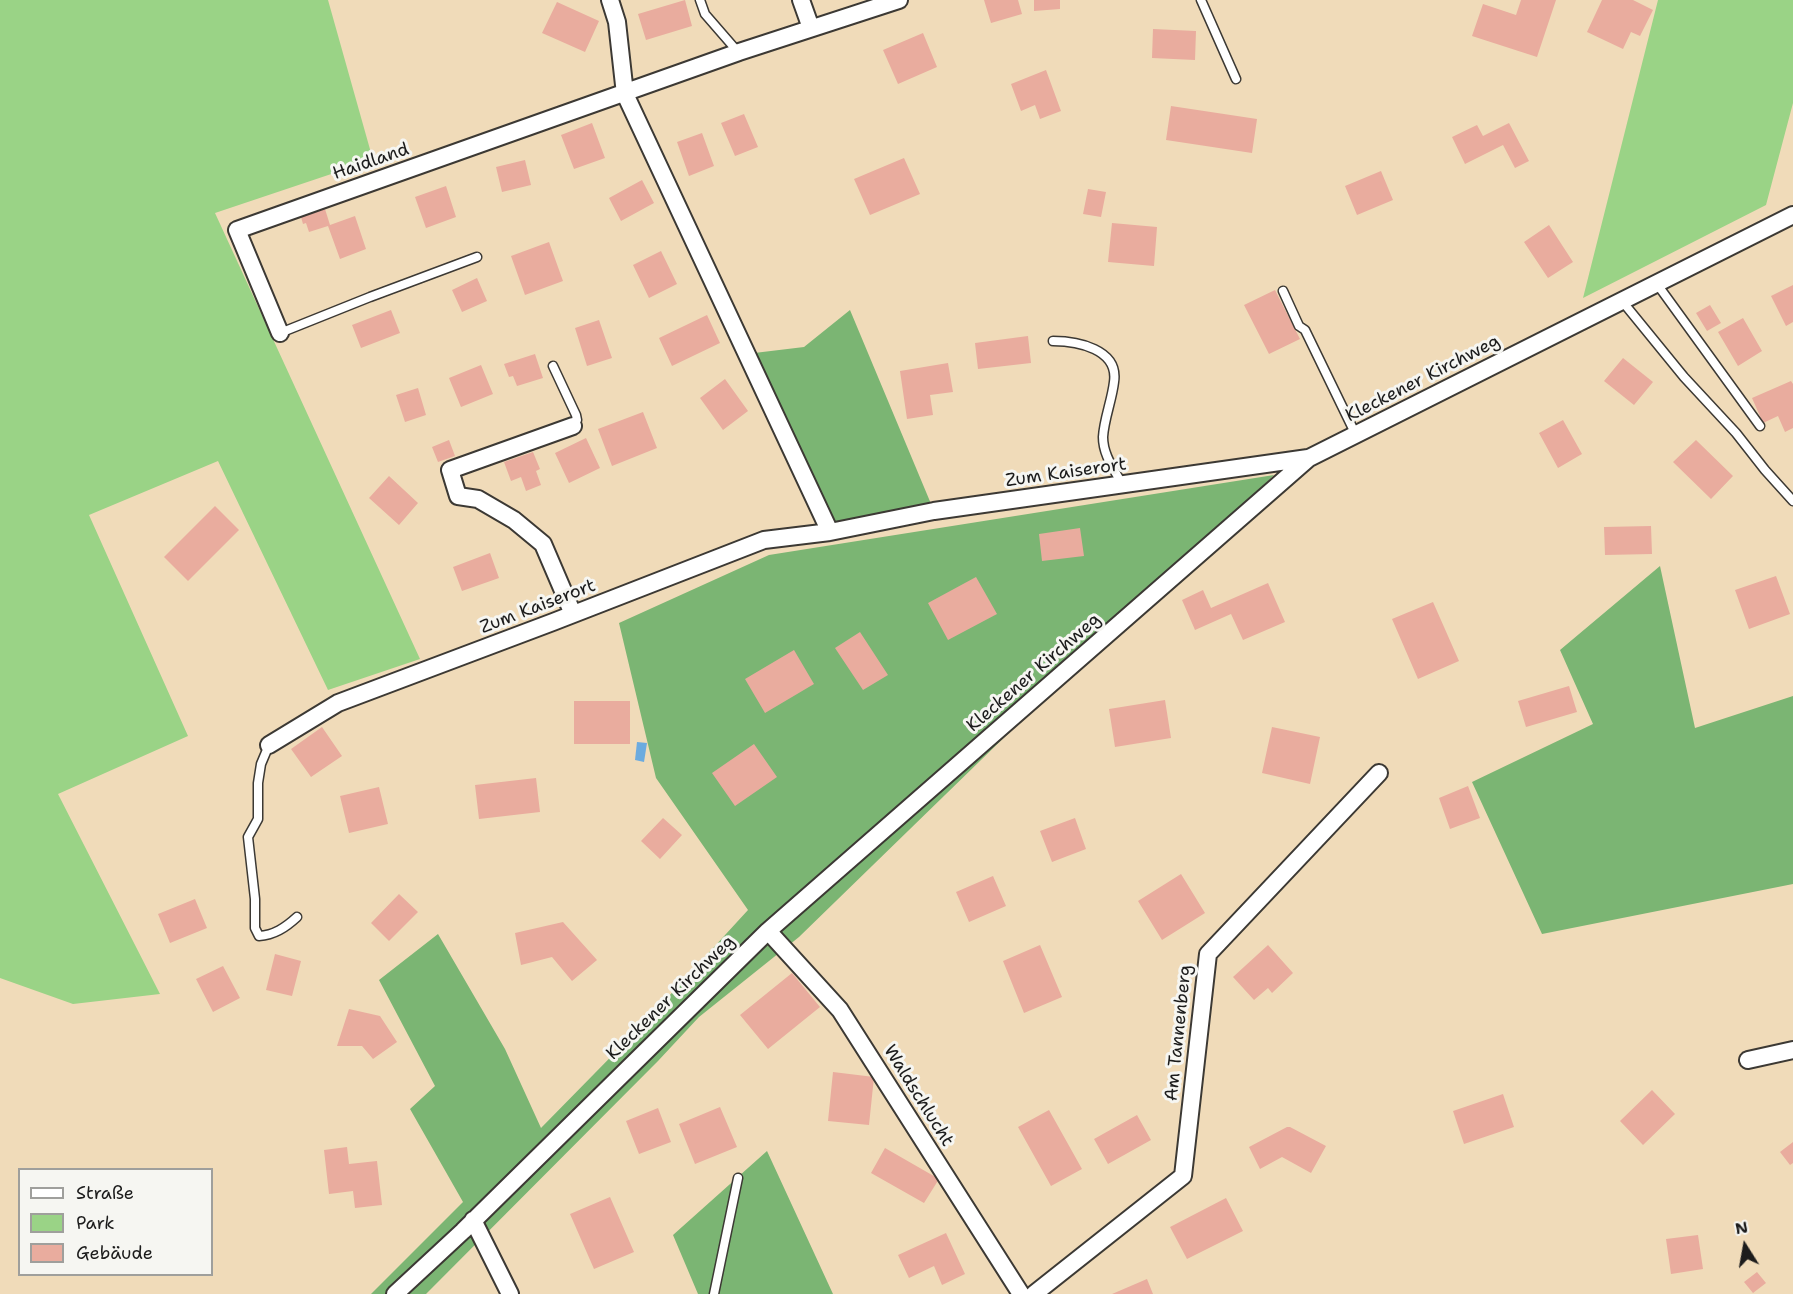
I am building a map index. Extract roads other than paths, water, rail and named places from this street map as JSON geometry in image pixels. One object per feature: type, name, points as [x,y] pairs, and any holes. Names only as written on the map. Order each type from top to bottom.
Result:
[{"type":"street","points":[[610,0],[617,22],[625,94],[830,532]]},
{"type":"street","points":[[801,0],[811,28]]},
{"type":"street","name":"Haidland","points":[[280,333],[237,230],[739,52],[899,0]]},
{"type":"street","name":"Kleckener Kirchweg","points":[[395,1294],[768,931],[1309,458],[1793,215]]},
{"type":"street","points":[[573,426],[450,470],[458,496],[478,499],[487,504],[514,520],[543,544],[573,614]]},
{"type":"street","name":"Zum Kaiserort","points":[[269,745],[338,703],[764,540],[830,532],[934,511],[1309,458]]},
{"type":"street","name":"Am Tannenberg","points":[[1034,1294],[1183,1176],[1208,954],[1379,773]]},
{"type":"street","name":"Waldschlucht","points":[[768,931],[840,1010],[1021,1294]]},
{"type":"street","points":[[1748,1060],[1793,1050]]},
{"type":"street","points":[[473,1220],[510,1294]]},
{"type":"lane","points":[[700,0],[705,14],[739,52]]},
{"type":"lane","points":[[1201,0],[1236,80]]},
{"type":"lane","points":[[280,333],[477,257]]},
{"type":"lane","points":[[1657,284],[1760,426]]},
{"type":"lane","points":[[1283,291],[1299,326],[1305,330],[1356,435]]},
{"type":"lane","points":[[1622,301],[1684,377],[1736,433],[1793,501]]},
{"type":"lane","points":[[1053,341],[1067,341],[1087,346],[1104,355],[1113,367],[1114,381],[1103,438],[1107,457],[1123,485]]},
{"type":"lane","points":[[553,366],[576,415],[573,426]]},
{"type":"lane","points":[[269,745],[261,764],[258,783],[258,819],[248,837],[255,899],[255,928],[259,936],[267,936],[279,931],[297,918]]},
{"type":"lane","points":[[714,1294],[738,1178]]},
{"type":"water","points":[[637,742],[647,743],[644,762],[635,760]]}]
